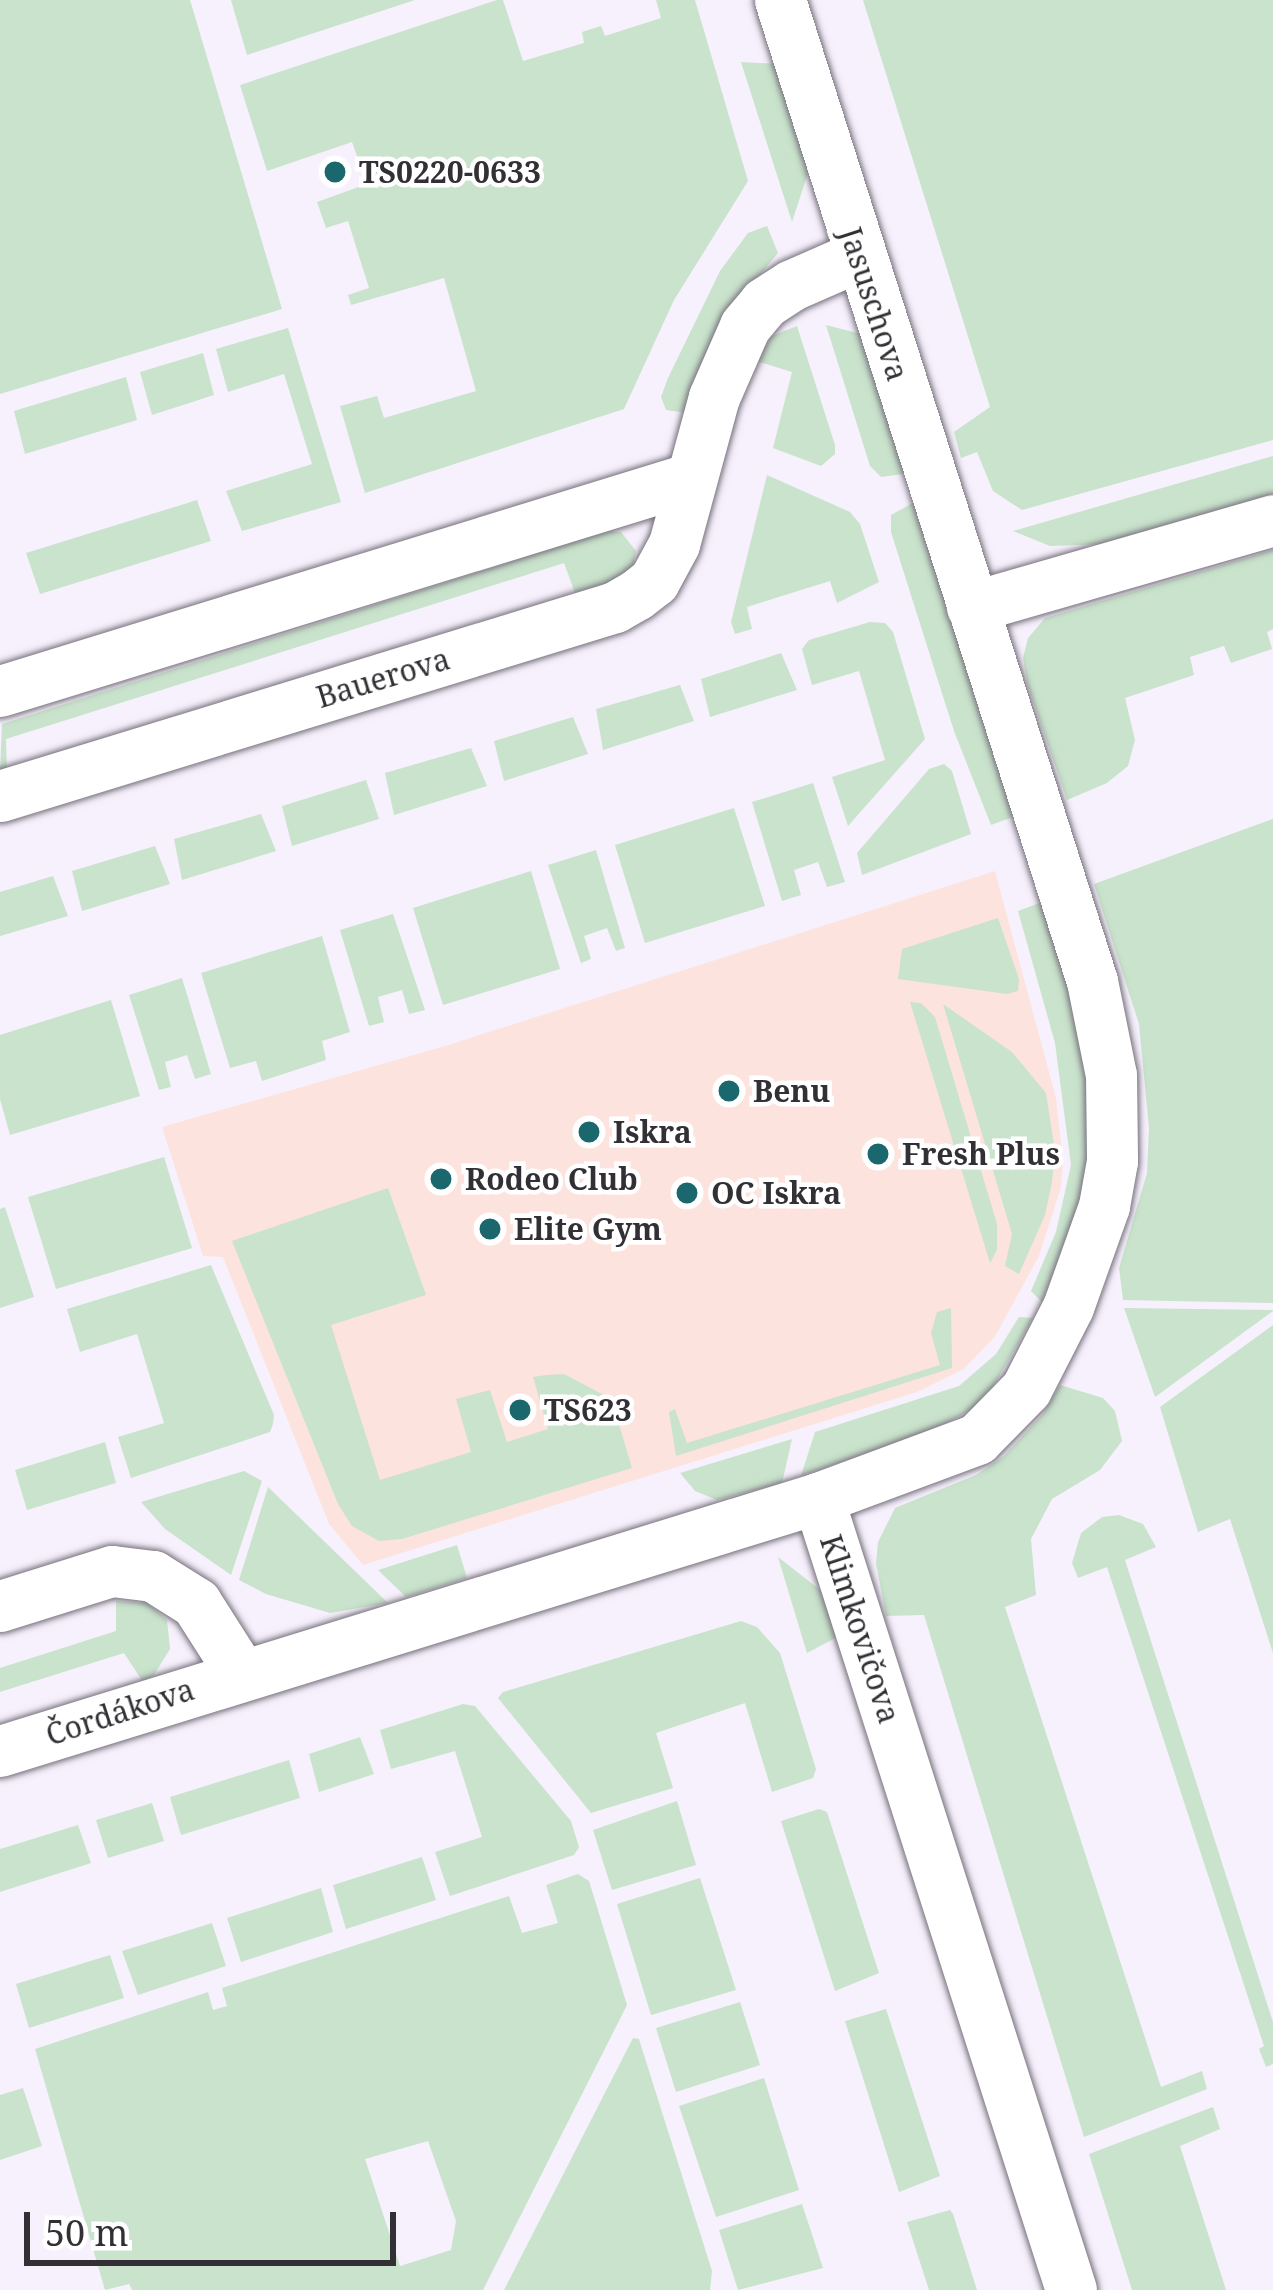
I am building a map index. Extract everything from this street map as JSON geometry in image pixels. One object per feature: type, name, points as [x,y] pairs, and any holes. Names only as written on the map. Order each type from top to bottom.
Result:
[{"type":"street","name":"Jasuschova","points":[[780,0],[972,607]]},
{"type":"street","name":"Bauerova","points":[[0,796],[615,607],[654,581],[666,564],[728,356],[745,326],[764,303],[792,285],[858,256]]},
{"type":"street","points":[[0,691],[692,478]]},
{"type":"street","points":[[972,607],[1273,520]]},
{"type":"street","name":"Klimkovičova","points":[[972,607],[1106,1036],[1113,1113],[1104,1207],[1068,1307],[1026,1389],[1004,1417],[950,1453],[818,1498],[1071,2290]]},
{"type":"street","name":"Čordákova","points":[[0,1751],[240,1672],[818,1498]]},
{"type":"street","points":[[0,1606],[112,1571],[153,1576],[196,1603],[240,1672]]},
{"type":"shaded area","points":[[995,871],[1056,1098],[1063,1161],[1061,1187],[1039,1256],[996,1335],[964,1369],[917,1392],[363,1565],[329,1524],[223,1257],[203,1256],[162,1127],[445,1046]]},
{"type":"green space","points":[[0,0],[190,0],[282,309],[0,394]]},
{"type":"green space","points":[[231,0],[415,0],[247,55]]},
{"type":"green space","points":[[503,0],[523,61],[584,43],[582,32],[601,26],[605,36],[661,18],[656,0],[695,0],[748,181],[674,300],[624,409],[365,493],[340,406],[377,396],[384,418],[476,391],[444,278],[351,305],[348,295],[369,288],[348,221],[326,228],[317,202],[367,184],[352,142],[267,171],[240,85]]},
{"type":"green space","points":[[863,0],[1273,0],[1273,440],[1022,510],[993,491],[977,452],[961,458],[954,432],[990,407]]},
{"type":"green space","points":[[741,62],[779,64],[808,173],[792,222]]},
{"type":"green space","points":[[767,226],[778,253],[744,294],[694,414],[666,410],[661,397],[668,378],[720,271],[748,233]]},
{"type":"green space","points":[[826,325],[861,334],[910,473],[881,477],[870,466]]},
{"type":"green space","points":[[797,326],[835,445],[835,454],[821,466],[773,448],[792,372],[756,361],[772,336]]},
{"type":"green space","points":[[288,328],[341,502],[242,531],[226,491],[312,464],[284,374],[228,392],[216,349]]},
{"type":"green space","points":[[203,353],[214,395],[152,415],[140,372]]},
{"type":"green space","points":[[126,377],[137,420],[25,454],[14,411]]},
{"type":"green space","points":[[1273,456],[1273,494],[1101,544],[1050,546],[1013,531]]},
{"type":"green space","points":[[767,475],[850,512],[860,524],[879,582],[837,603],[830,581],[747,607],[752,629],[735,634],[731,622]]},
{"type":"green space","points":[[197,500],[211,541],[40,594],[26,553]]},
{"type":"green space","points":[[918,500],[1013,817],[991,825],[954,731],[891,532],[891,515]]},
{"type":"green space","points":[[607,531],[621,532],[636,551],[632,569],[612,585],[575,593],[564,563],[6,739],[7,773],[0,771],[2,724]]},
{"type":"green space","points":[[1273,550],[1273,629],[1267,632],[1272,649],[1231,663],[1224,646],[1190,657],[1194,675],[1125,698],[1135,740],[1128,766],[1107,783],[1067,800],[1027,683],[1023,658],[1028,638],[1045,618]]},
{"type":"green space","points":[[870,622],[885,623],[893,632],[925,739],[848,826],[832,777],[885,760],[859,671],[812,685],[802,649],[809,640]]},
{"type":"green space","points":[[781,653],[797,690],[710,717],[701,679]]},
{"type":"green space","points":[[680,685],[694,721],[603,750],[596,709]]},
{"type":"green space","points":[[573,717],[588,754],[504,781],[494,741]]},
{"type":"green space","points":[[471,748],[487,786],[394,815],[385,773]]},
{"type":"green space","points":[[944,764],[952,771],[971,834],[862,875],[857,853],[929,769]]},
{"type":"green space","points":[[366,780],[379,819],[292,846],[282,806]]},
{"type":"green space","points":[[813,783],[845,882],[827,887],[818,862],[794,870],[801,895],[782,901],[752,802]]},
{"type":"green space","points":[[734,808],[765,906],[645,943],[615,845]]},
{"type":"green space","points":[[261,814],[276,851],[182,880],[174,839]]},
{"type":"green space","points":[[1273,819],[1273,1303],[1123,1300],[1119,1268],[1147,1173],[1149,1128],[1139,1024],[1094,884]]},
{"type":"green space","points":[[155,846],[170,884],[82,911],[72,871]]},
{"type":"green space","points":[[596,850],[625,948],[616,951],[607,928],[584,936],[591,959],[581,963],[548,865]]},
{"type":"green space","points":[[531,871],[560,969],[443,1005],[413,908]]},
{"type":"green space","points":[[53,876],[68,916],[0,936],[0,892]]},
{"type":"green space","points":[[1042,902],[1077,1008],[1095,1145],[1081,1204],[1042,1302],[1031,1291],[1056,1232],[1071,1165],[1055,1043],[1018,911]]},
{"type":"green space","points":[[393,914],[425,1010],[409,1014],[402,990],[378,997],[384,1022],[369,1026],[340,930]]},
{"type":"green space","points":[[998,918],[1019,979],[1018,991],[1007,994],[898,979],[902,949]]},
{"type":"green space","points":[[322,936],[350,1032],[322,1041],[326,1060],[262,1081],[256,1061],[230,1068],[201,973]]},
{"type":"green space","points":[[182,978],[211,1074],[195,1079],[187,1055],[165,1062],[171,1087],[159,1090],[129,995]]},
{"type":"green space","points":[[111,1000],[140,1096],[10,1135],[0,1099],[0,1035]]},
{"type":"green space","points":[[910,1002],[921,1003],[935,1017],[997,1224],[997,1250],[990,1263]]},
{"type":"green space","points":[[943,1004],[1012,1052],[1046,1093],[1055,1151],[1052,1182],[1045,1215],[1019,1274],[1005,1266],[1012,1234]]},
{"type":"green space","points":[[164,1157],[192,1248],[56,1289],[28,1197]]},
{"type":"green space","points":[[388,1188],[426,1295],[331,1325],[380,1480],[471,1452],[456,1399],[490,1390],[507,1442],[548,1429],[533,1377],[564,1374],[602,1394],[615,1411],[632,1468],[402,1539],[379,1541],[352,1526],[338,1504],[232,1241]]},
{"type":"green space","points":[[5,1207],[34,1297],[0,1308],[0,1209]]},
{"type":"green space","points":[[211,1265],[274,1415],[270,1432],[131,1478],[118,1437],[164,1423],[137,1334],[80,1352],[67,1309]]},
{"type":"green space","points":[[951,1308],[952,1368],[676,1456],[669,1412],[675,1409],[687,1443],[940,1365],[931,1333],[937,1312]]},
{"type":"green space","points":[[1124,1308],[1273,1310],[1273,1311],[1155,1397]]},
{"type":"green space","points":[[1019,1317],[1033,1318],[983,1404],[928,1432],[801,1476],[815,1432],[959,1386],[996,1354]]},
{"type":"green space","points":[[1273,1325],[1273,1653],[1230,1519],[1198,1532],[1160,1407]]},
{"type":"green space","points":[[1060,1385],[1103,1398],[1115,1411],[1122,1441],[1100,1470],[1052,1499],[1031,1539],[1036,1595],[1005,1607],[1161,2087],[1202,2071],[1207,2089],[1084,2137],[924,1615],[886,1616],[876,1563],[878,1542],[895,1508],[976,1475],[1003,1457],[1043,1414]]},
{"type":"green space","points":[[792,1439],[782,1483],[717,1500],[695,1491],[680,1473]]},
{"type":"green space","points":[[105,1442],[116,1483],[27,1510],[15,1470]]},
{"type":"green space","points":[[244,1471],[262,1481],[231,1575],[165,1529],[141,1502]]},
{"type":"green space","points":[[268,1487],[388,1603],[330,1613],[266,1594],[239,1580]]},
{"type":"green space","points":[[1119,1515],[1143,1524],[1156,1547],[1125,1560],[1273,2022],[1273,2064],[1266,2067],[1259,2049],[1264,2046],[1107,1567],[1078,1578],[1072,1563],[1081,1533],[1102,1517]]},
{"type":"green space","points":[[457,1545],[467,1578],[406,1597],[378,1570]]},
{"type":"green space","points":[[778,1557],[824,1593],[841,1635],[807,1653]]},
{"type":"green space","points":[[116,1601],[147,1603],[167,1620],[170,1649],[154,1675],[143,1682],[124,1653],[0,1692],[0,1668],[116,1631]]},
{"type":"green space","points":[[741,1621],[757,1627],[780,1653],[816,1769],[813,1778],[772,1792],[745,1703],[656,1733],[673,1788],[591,1813],[498,1698],[503,1692]]},
{"type":"green space","points":[[463,1704],[475,1706],[571,1821],[579,1847],[574,1855],[450,1896],[435,1852],[482,1837],[455,1751],[391,1769],[380,1730]]},
{"type":"green space","points":[[360,1737],[374,1774],[319,1792],[309,1754]]},
{"type":"green space","points":[[289,1760],[300,1798],[181,1835],[170,1797]]},
{"type":"green space","points":[[677,1801],[696,1865],[612,1890],[593,1830]]},
{"type":"green space","points":[[152,1803],[164,1841],[108,1858],[96,1820]]},
{"type":"green space","points":[[819,1809],[827,1812],[879,1973],[835,1991],[781,1821]]},
{"type":"green space","points":[[78,1825],[91,1863],[0,1892],[0,1849]]},
{"type":"green space","points":[[422,1857],[436,1900],[346,1929],[333,1885]]},
{"type":"green space","points":[[578,1874],[589,1881],[627,2005],[483,2290],[132,2290],[129,2284],[105,2290],[35,2049],[208,1992],[213,2010],[227,2006],[222,1988],[509,1896],[522,1933],[558,1923],[546,1885]],"holes":[[[428,2141],[456,2221],[451,2250],[400,2266],[365,2159]]]},
{"type":"green space","points":[[700,1878],[736,1990],[651,2015],[617,1904]]},
{"type":"green space","points":[[321,1888],[333,1932],[241,1962],[227,1918]]},
{"type":"green space","points":[[212,1923],[226,1966],[138,1995],[122,1951]]},
{"type":"green space","points":[[110,1955],[124,1998],[29,2028],[16,1984]]},
{"type":"green space","points":[[740,2002],[760,2065],[676,2092],[656,2028]]},
{"type":"green space","points":[[886,2009],[940,2176],[899,2192],[845,2021]]},
{"type":"green space","points":[[633,2038],[639,2039],[712,2271],[710,2290],[504,2290]]},
{"type":"green space","points":[[764,2078],[799,2190],[716,2217],[679,2106]]},
{"type":"green space","points":[[23,2088],[42,2146],[0,2160],[0,2095]]},
{"type":"green space","points":[[1213,2107],[1220,2129],[1180,2146],[1226,2290],[1132,2290],[1089,2154]]},
{"type":"green space","points":[[802,2204],[823,2268],[738,2290],[719,2230]]},
{"type":"green space","points":[[950,2210],[977,2290],[929,2290],[907,2222]]},
{"type":"place","name":"TS0220-0633","points":[[335,172]]},
{"type":"place","name":"Benu","points":[[729,1091]]},
{"type":"place","name":"Iskra","points":[[589,1132]]},
{"type":"place","name":"Fresh Plus","points":[[878,1154]]},
{"type":"place","name":"Rodeo Club","points":[[441,1179]]},
{"type":"place","name":"OC Iskra","points":[[687,1193]]},
{"type":"place","name":"Elite Gym","points":[[490,1229]]},
{"type":"place","name":"TS623","points":[[520,1410]]}]
